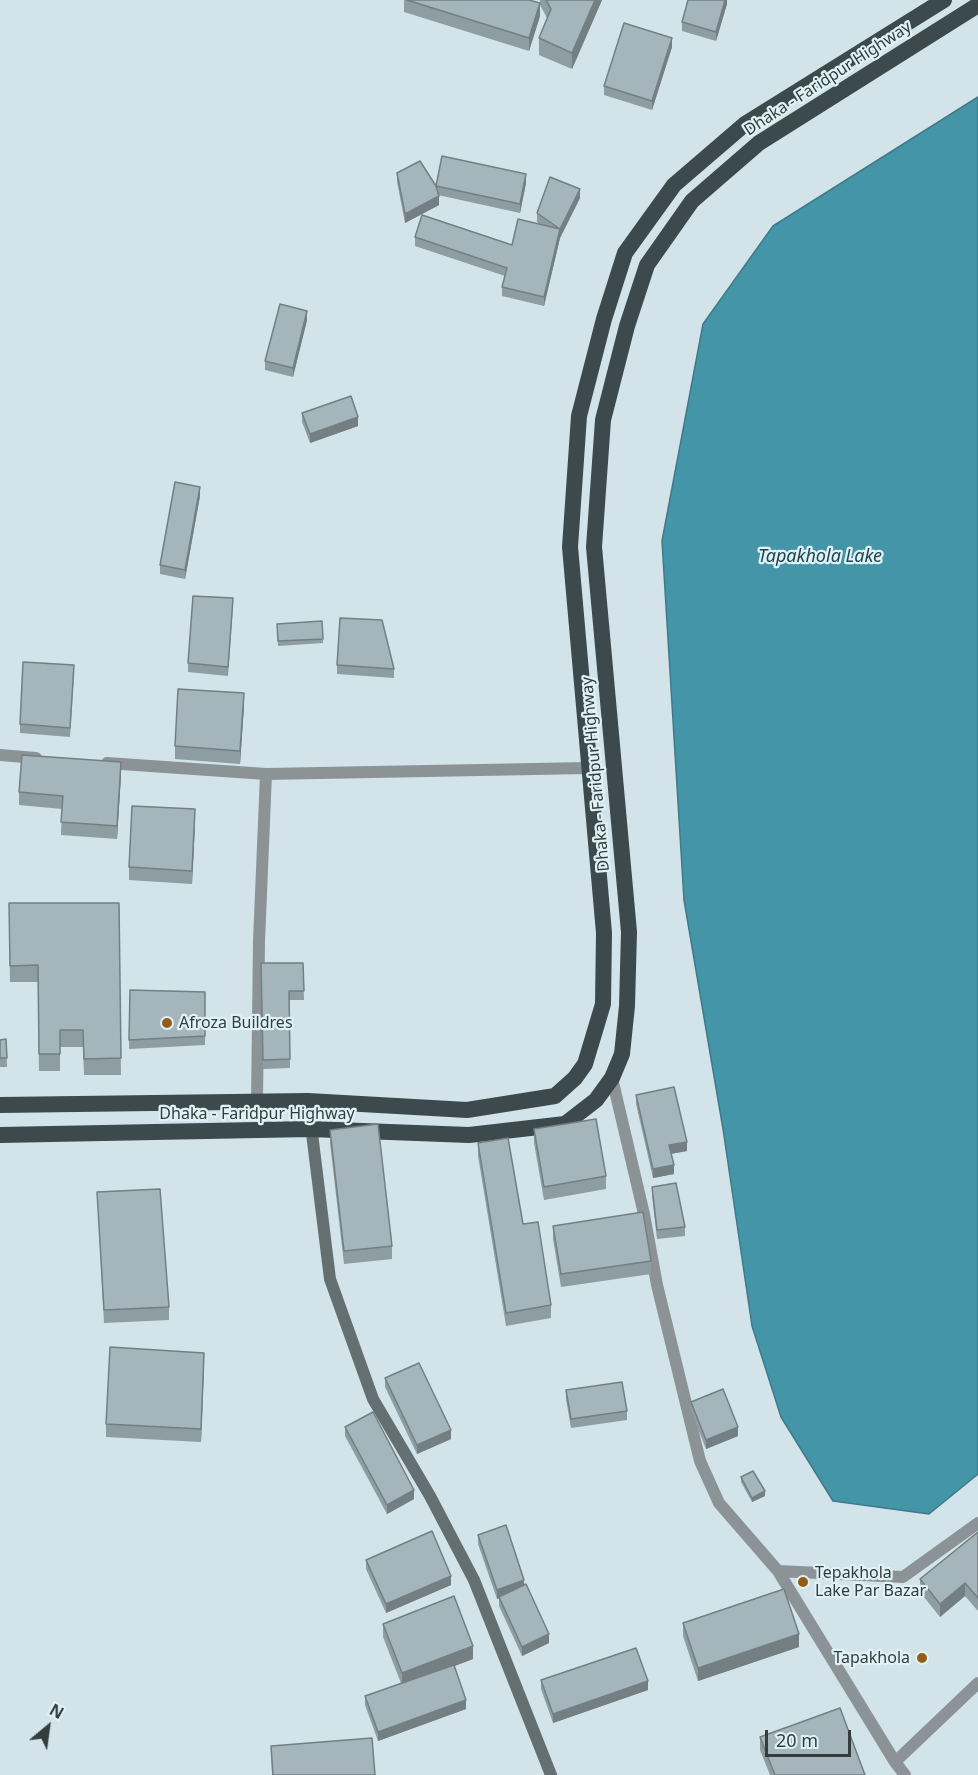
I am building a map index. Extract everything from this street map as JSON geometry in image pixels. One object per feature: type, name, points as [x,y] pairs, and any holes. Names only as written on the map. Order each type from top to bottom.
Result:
[{"type":"highway","name":"Dhaka - Faridpur Highway","points":[[0,1105],[309,1101],[467,1110],[555,1096],[574,1078],[585,1064],[603,1004],[604,933],[570,548],[579,416],[625,253],[674,185],[745,124],[944,0]]},
{"type":"highway","name":"Dhaka - Faridpur Highway","points":[[0,1135],[310,1130],[469,1135],[565,1124],[596,1100],[612,1078],[622,1054],[629,932],[594,548],[603,420],[627,326],[647,265],[692,201],[759,143],[978,5]]},
{"type":"highway","points":[[579,416],[603,420]]},
{"type":"main road","points":[[309,1101],[310,1130],[330,1279],[374,1399],[430,1496],[474,1580],[551,1775]]},
{"type":"street","points":[[0,755],[46,759]]},
{"type":"street","points":[[93,762],[266,774],[588,768]]},
{"type":"street","points":[[257,1102],[259,941],[266,774]]},
{"type":"street","points":[[612,1078],[644,1214],[657,1285],[700,1461],[719,1503],[778,1571],[895,1762],[906,1775]]},
{"type":"street","points":[[778,1571],[903,1577],[978,1523]]},
{"type":"street","points":[[895,1762],[978,1683]]},
{"type":"water","name":"Tapakhola Lake","points":[[978,97],[978,1474],[929,1514],[833,1501],[781,1417],[752,1326],[723,1129],[684,900],[662,541],[703,324],[773,226]]},
{"type":"building","points":[[407,0],[529,0],[540,3],[529,38]]},
{"type":"building","points":[[546,0],[595,0],[572,53],[539,38],[551,9]]},
{"type":"building","points":[[688,0],[725,0],[716,32],[682,22]]},
{"type":"building","points":[[624,23],[672,38],[652,101],[604,86]]},
{"type":"building","points":[[442,156],[526,174],[520,204],[436,186]]},
{"type":"building","points":[[420,161],[436,186],[439,196],[405,214],[397,173]]},
{"type":"building","points":[[550,177],[580,189],[560,229],[537,213]]},
{"type":"building","points":[[422,215],[512,245],[518,219],[560,229],[544,297],[502,287],[507,268],[415,237]]},
{"type":"building","points":[[280,304],[307,311],[293,368],[265,361]]},
{"type":"building","points":[[351,396],[358,417],[310,434],[302,413]]},
{"type":"building","points":[[175,482],[200,487],[185,570],[160,565]]},
{"type":"building","points":[[193,596],[233,598],[228,667],[188,663]]},
{"type":"building","points":[[340,618],[382,620],[394,669],[337,665]]},
{"type":"building","points":[[322,621],[323,639],[278,641],[277,624]]},
{"type":"building","points":[[23,662],[74,665],[70,728],[20,724]]},
{"type":"building","points":[[178,689],[244,693],[240,751],[175,746]]},
{"type":"building","points":[[22,755],[121,762],[117,826],[61,822],[63,796],[19,792]]},
{"type":"building","points":[[132,806],[195,809],[192,871],[129,867]]},
{"type":"building","points":[[9,903],[119,903],[121,1058],[84,1059],[83,1030],[60,1030],[60,1054],[39,1054],[38,965],[10,966]]},
{"type":"building","points":[[261,963],[303,963],[304,991],[289,991],[290,1059],[263,1060]]},
{"type":"building","name":"Afroza Buildres","points":[[130,990],[205,992],[205,1036],[129,1040]]},
{"type":"building","points":[[6,1039],[7,1058],[0,1058],[0,1040]]},
{"type":"building","points":[[674,1087],[687,1142],[669,1145],[674,1165],[653,1169],[636,1095]]},
{"type":"building","points":[[596,1119],[606,1176],[544,1187],[534,1129]]},
{"type":"building","points":[[378,1124],[392,1246],[344,1251],[330,1130]]},
{"type":"building","points":[[508,1138],[523,1224],[538,1222],[551,1305],[506,1313],[478,1143]]},
{"type":"building","points":[[676,1183],[685,1227],[657,1230],[652,1187]]},
{"type":"building","points":[[160,1189],[169,1307],[104,1310],[97,1192]]},
{"type":"building","points":[[643,1212],[651,1261],[561,1274],[553,1226]]},
{"type":"building","points":[[110,1347],[204,1353],[201,1429],[106,1424]]},
{"type":"building","points":[[419,1363],[451,1430],[417,1445],[385,1378]]},
{"type":"building","points":[[622,1382],[627,1411],[571,1419],[566,1390]]},
{"type":"building","points":[[723,1389],[738,1427],[706,1440],[691,1402]]},
{"type":"building","points":[[373,1412],[414,1490],[387,1505],[345,1427]]},
{"type":"building","points":[[753,1471],[765,1491],[752,1498],[741,1477]]},
{"type":"building","points":[[506,1525],[524,1580],[497,1590],[478,1535]]},
{"type":"building","points":[[432,1531],[451,1576],[386,1604],[366,1560]]},
{"type":"building","points":[[978,1532],[978,1598],[965,1583],[940,1604],[920,1579]]},
{"type":"building","points":[[526,1584],[549,1634],[522,1647],[499,1597]]},
{"type":"building","points":[[784,1589],[799,1634],[698,1668],[683,1623]]},
{"type":"building","points":[[454,1596],[473,1646],[402,1673],[383,1624]]},
{"type":"building","points":[[636,1648],[648,1681],[553,1714],[541,1680]]},
{"type":"building","points":[[454,1665],[466,1700],[378,1732],[365,1696]]},
{"type":"building","points":[[840,1708],[865,1775],[775,1775],[760,1737]]},
{"type":"building","points":[[372,1738],[375,1775],[273,1775],[271,1746]]},
{"type":"place","name":"Afroza Buildres","points":[[167,1023]]},
{"type":"place","name":"Tepakhola Lake Par Bazar","points":[[803,1582]]},
{"type":"place","name":"Tapakhola","points":[[922,1658]]}]
